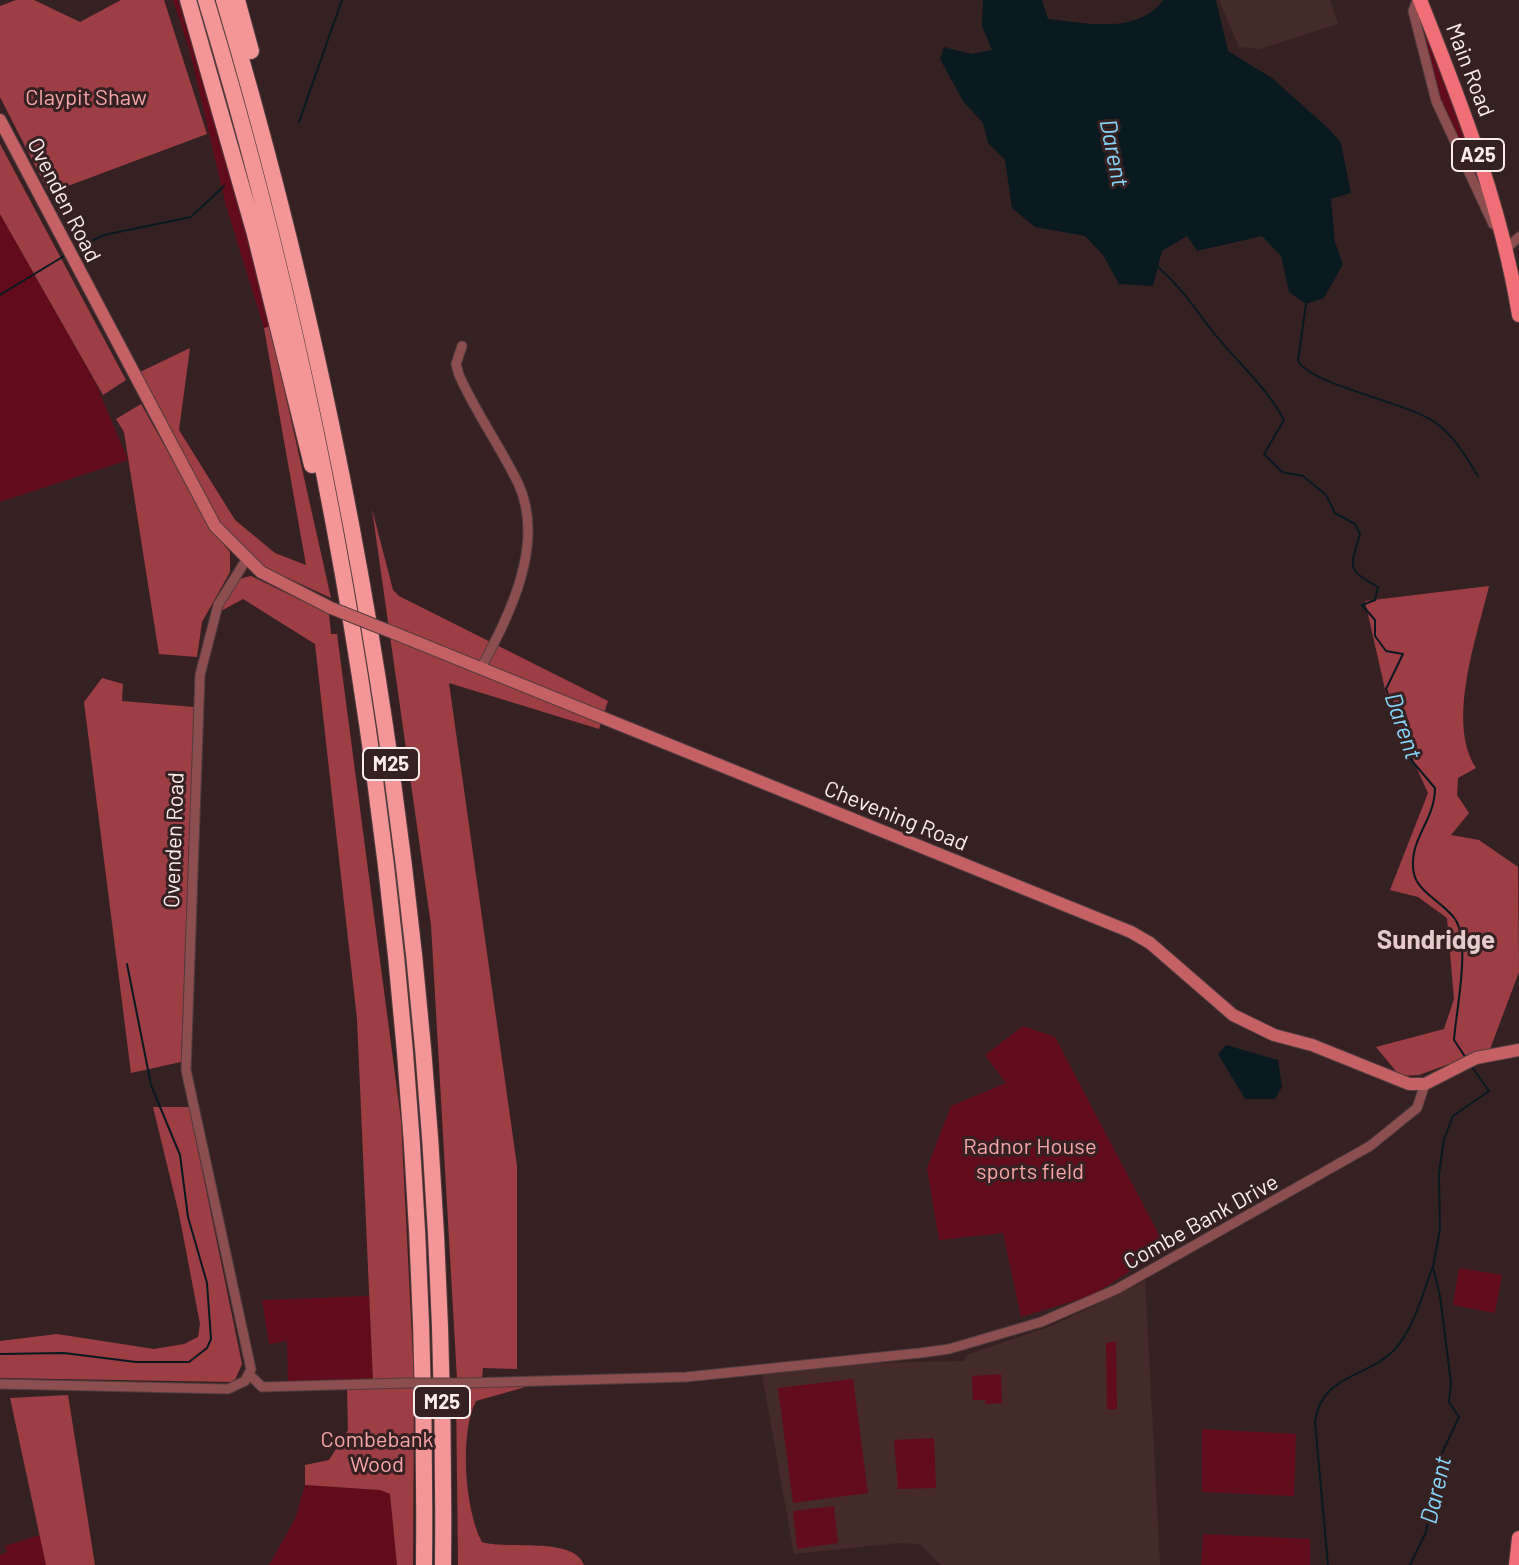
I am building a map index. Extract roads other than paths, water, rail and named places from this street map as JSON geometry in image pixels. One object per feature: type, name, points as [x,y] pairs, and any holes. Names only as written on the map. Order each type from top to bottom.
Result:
[{"type":"highway","name":"M25","points":[[188,0],[274,305],[344,595]]},
{"type":"highway","name":"M25","points":[[206,0],[254,170],[300,356],[340,553],[381,834],[407,1075],[422,1343],[424,1565]]},
{"type":"highway","name":"M25","points":[[224,0],[303,295],[361,574],[387,731],[411,918],[437,1239],[443,1565]]},
{"type":"highway","name":"M25","points":[[237,0],[292,206],[303,295]]},
{"type":"main road","name":"Main Road","points":[[1418,0],[1513,242],[1519,315]]},
{"type":"main road","name":"Ovenden Road","points":[[0,120],[204,507],[246,560]]},
{"type":"main road","name":"Chevening Road","points":[[246,560],[278,582],[331,608],[1100,919],[1150,943],[1233,1015],[1274,1035],[1312,1045],[1395,1079],[1425,1084]]},
{"type":"main road","points":[[1425,1084],[1476,1058],[1519,1050]]},
{"type":"main road","points":[[1516,1565],[1519,1538]]},
{"type":"street","points":[[1418,0],[1413,11],[1436,101],[1495,229],[1513,242]]},
{"type":"street","points":[[462,346],[456,364],[459,375],[519,486],[527,508],[529,535],[513,598],[481,668]]},
{"type":"street","name":"Ovenden Road","points":[[246,560],[227,584],[218,605],[200,675],[186,1070],[250,1353],[249,1374]]},
{"type":"street","name":"Combe Bank Drive","points":[[237,1386],[686,1377],[920,1353],[963,1345],[1041,1322],[1117,1289],[1220,1234],[1370,1146],[1417,1108],[1425,1084]]},
{"type":"street","points":[[0,1384],[92,1384],[197,1390],[237,1386],[249,1374],[262,1387]]},
{"type":"water","points":[[983,0],[1042,0],[1048,19],[1110,24],[1140,18],[1163,0],[1216,0],[1228,51],[1272,78],[1341,143],[1351,193],[1331,199],[1335,242],[1343,264],[1324,298],[1306,304],[1289,292],[1281,256],[1262,236],[1197,251],[1187,236],[1162,251],[1153,286],[1119,284],[1103,255],[1085,236],[1035,227],[1012,208],[1005,160],[988,143],[983,123],[963,101],[940,59],[944,47],[971,54],[992,50],[982,26]]},
{"type":"water","points":[[1226,1045],[1278,1060],[1282,1087],[1275,1099],[1245,1099],[1218,1054]]},
{"type":"waterway","points":[[299,122],[342,0]]},
{"type":"waterway","points":[[73,250],[104,235],[191,217],[224,186]]},
{"type":"waterway","points":[[0,295],[64,256]]},
{"type":"waterway","name":"Darent","points":[[1158,267],[1259,384],[1284,420],[1264,454],[1282,472],[1303,476],[1326,495],[1335,513],[1355,524],[1360,534],[1353,566],[1360,576],[1378,587],[1375,600],[1362,605],[1375,620],[1375,636],[1386,651],[1403,654],[1386,689],[1390,700],[1403,712],[1412,761],[1435,788],[1431,811],[1414,851],[1414,874],[1421,887],[1451,913],[1460,930],[1462,960],[1454,1040],[1466,1058]]},
{"type":"waterway","points":[[1306,304],[1298,361],[1322,379],[1404,408],[1436,423],[1454,441],[1478,476]]},
{"type":"waterway","points":[[0,1354],[64,1353],[136,1362],[189,1362],[207,1348],[211,1339],[207,1283],[188,1217],[180,1155],[151,1085],[127,964]]},
{"type":"waterway","name":"Darent","points":[[1410,1565],[1426,1532],[1441,1455],[1459,1417],[1449,1402],[1451,1383],[1440,1296],[1433,1267],[1440,1229],[1439,1174],[1444,1139],[1453,1116],[1489,1091],[1472,1067]]},
{"type":"waterway","points":[[1328,1565],[1315,1422],[1319,1406],[1336,1385],[1372,1366],[1395,1349],[1412,1322],[1432,1269]]},
{"type":"district","name":"Sundridge","points":[[1436,940]]},
{"type":"park label","name":"Claypit Shaw","points":[[86,98]]},
{"type":"park label","name":"Radnor House sports field","points":[[1030,1160]]},
{"type":"park label","name":"Combebank Wood","points":[[377,1452]]}]
